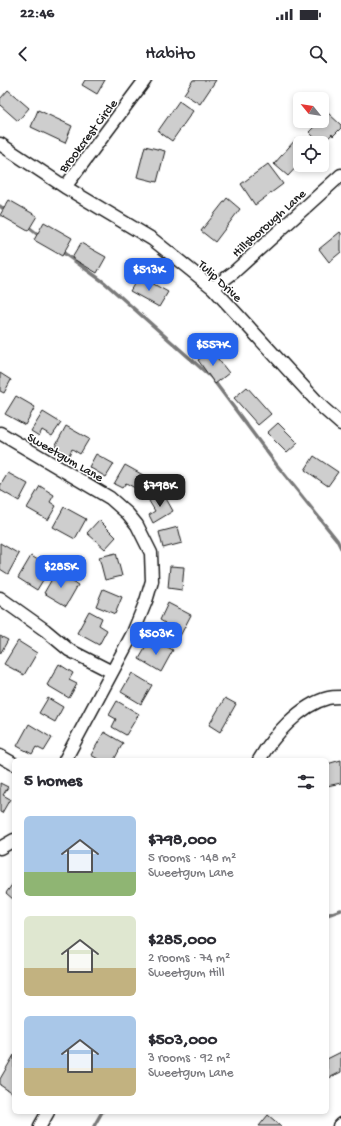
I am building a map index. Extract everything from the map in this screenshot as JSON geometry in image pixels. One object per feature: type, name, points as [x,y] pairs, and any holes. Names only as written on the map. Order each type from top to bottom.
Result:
[{"type":"street","name":"Brookcrest Circle","points":[[65,187],[145,80]]},
{"type":"street","name":"Tulip Drive","points":[[0,144],[65,187],[152,239],[213,288],[323,408],[341,424]]},
{"type":"street","name":"Hillsborough Lane","points":[[213,288],[234,272],[341,175]]},
{"type":"street","name":"Sweetgum Lane","points":[[0,433],[110,498],[128,514],[137,525],[151,553],[152,581],[146,601],[133,633],[66,758]]},
{"type":"street","points":[[0,598],[46,630],[69,650],[112,672]]},
{"type":"street","points":[[260,758],[287,724],[307,708],[329,697],[341,697]]},
{"type":"street","points":[[0,756],[12,763]]},
{"type":"street","points":[[0,848],[12,841]]},
{"type":"street","points":[[40,1126],[47,1114]]},
{"type":"building","points":[[85,80],[105,80],[97,94],[82,85]]},
{"type":"building","points":[[193,80],[216,80],[200,104],[184,94]]},
{"type":"building","points":[[8,90],[29,108],[18,121],[0,105],[0,99]]},
{"type":"building","points":[[179,101],[193,111],[172,141],[158,131]]},
{"type":"building","points":[[38,110],[72,126],[65,143],[31,127]]},
{"type":"building","points":[[329,114],[341,125],[341,128],[333,136],[332,134],[329,137],[329,136],[313,136],[309,132],[313,128],[329,128]]},
{"type":"building","points":[[293,142],[293,171],[288,176],[274,164]]},
{"type":"building","points":[[145,146],[165,151],[157,182],[137,177]]},
{"type":"building","points":[[268,164],[283,184],[255,205],[241,184]]},
{"type":"building","points":[[227,198],[240,209],[215,242],[201,231]]},
{"type":"building","points":[[9,200],[37,216],[28,231],[0,215]]},
{"type":"building","points":[[44,222],[72,238],[62,256],[34,240]]},
{"type":"building","points":[[340,232],[341,252],[329,262],[319,249]]},
{"type":"building","points":[[81,243],[106,257],[97,273],[72,258]]},
{"type":"building","points":[[139,276],[168,292],[159,307],[130,291]]},
{"type":"building","points":[[211,350],[229,373],[215,384],[198,360]]},
{"type":"building","points":[[0,373],[11,380],[4,393],[0,391]]},
{"type":"building","points":[[247,387],[271,414],[258,425],[234,398]]},
{"type":"building","points":[[16,396],[35,407],[25,425],[5,414]]},
{"type":"building","points":[[43,412],[61,423],[52,436],[42,430],[39,436],[31,431]]},
{"type":"building","points":[[278,423],[298,443],[287,453],[267,433]]},
{"type":"building","points":[[66,426],[89,439],[80,454],[72,449],[68,457],[54,448]]},
{"type":"building","points":[[96,454],[114,464],[106,477],[89,467]]},
{"type":"building","points":[[314,456],[338,472],[328,486],[305,470]]},
{"type":"building","points":[[125,465],[143,475],[135,488],[126,483],[122,488],[114,484]]},
{"type":"building","points":[[8,473],[28,484],[19,501],[0,490],[0,486]]},
{"type":"building","points":[[40,486],[54,495],[50,502],[56,506],[48,520],[27,508]]},
{"type":"building","points":[[163,493],[173,511],[153,523],[149,515],[155,511],[149,501]]},
{"type":"building","points":[[64,507],[86,519],[75,539],[53,527]]},
{"type":"building","points":[[99,520],[116,537],[105,549],[87,533]]},
{"type":"building","points":[[178,527],[182,543],[163,548],[159,532]]},
{"type":"building","points":[[0,543],[19,554],[8,574],[0,569]]},
{"type":"building","points":[[116,553],[122,576],[105,580],[99,557]]},
{"type":"building","points":[[31,556],[51,567],[37,590],[18,578]]},
{"type":"building","points":[[170,566],[184,567],[182,590],[168,588]]},
{"type":"building","points":[[56,572],[78,585],[66,606],[44,593]]},
{"type":"building","points":[[103,589],[122,597],[115,614],[96,606]]},
{"type":"building","points":[[168,603],[191,615],[179,638],[162,629],[165,623],[160,620]]},
{"type":"building","points":[[89,611],[102,618],[99,625],[107,630],[99,645],[77,633]]},
{"type":"building","points":[[0,636],[8,640],[0,654]]},
{"type":"building","points":[[18,641],[37,653],[24,675],[4,664]]},
{"type":"building","points":[[158,642],[173,650],[161,672],[139,659],[147,645],[154,649]]},
{"type":"building","points":[[59,664],[73,673],[69,680],[77,684],[69,698],[47,685]]},
{"type":"building","points":[[132,673],[152,685],[141,704],[121,692]]},
{"type":"building","points":[[48,698],[63,707],[55,722],[39,713]]},
{"type":"building","points":[[225,698],[236,704],[220,732],[209,725]]},
{"type":"building","points":[[117,701],[139,714],[126,735],[112,727],[116,719],[109,715]]},
{"type":"building","points":[[29,724],[52,738],[44,751],[36,747],[32,754],[17,746]]},
{"type":"building","points":[[104,732],[123,743],[115,758],[96,758],[91,755]]},
{"type":"building","points":[[341,760],[341,783],[329,786],[329,763]]},
{"type":"building","points":[[0,783],[8,787],[3,795],[10,799],[2,813],[0,812]]},
{"type":"building","points":[[12,885],[12,898],[6,893]]},
{"type":"building","points":[[341,1052],[341,1072],[329,1078],[329,1058]]},
{"type":"building","points":[[12,1058],[12,1093],[0,1085],[0,1079]]},
{"type":"building","points":[[268,1115],[281,1126],[259,1126]]},
{"type":"waterway","points":[[0,206],[7,212]]},
{"type":"waterway","points":[[27,226],[41,237]]},
{"type":"waterway","points":[[61,251],[105,283],[211,377],[276,464],[337,540],[341,548]]},
{"type":"waterway","points":[[329,914],[341,910]]},
{"type":"waterway","points":[[94,1126],[101,1114]]}]
